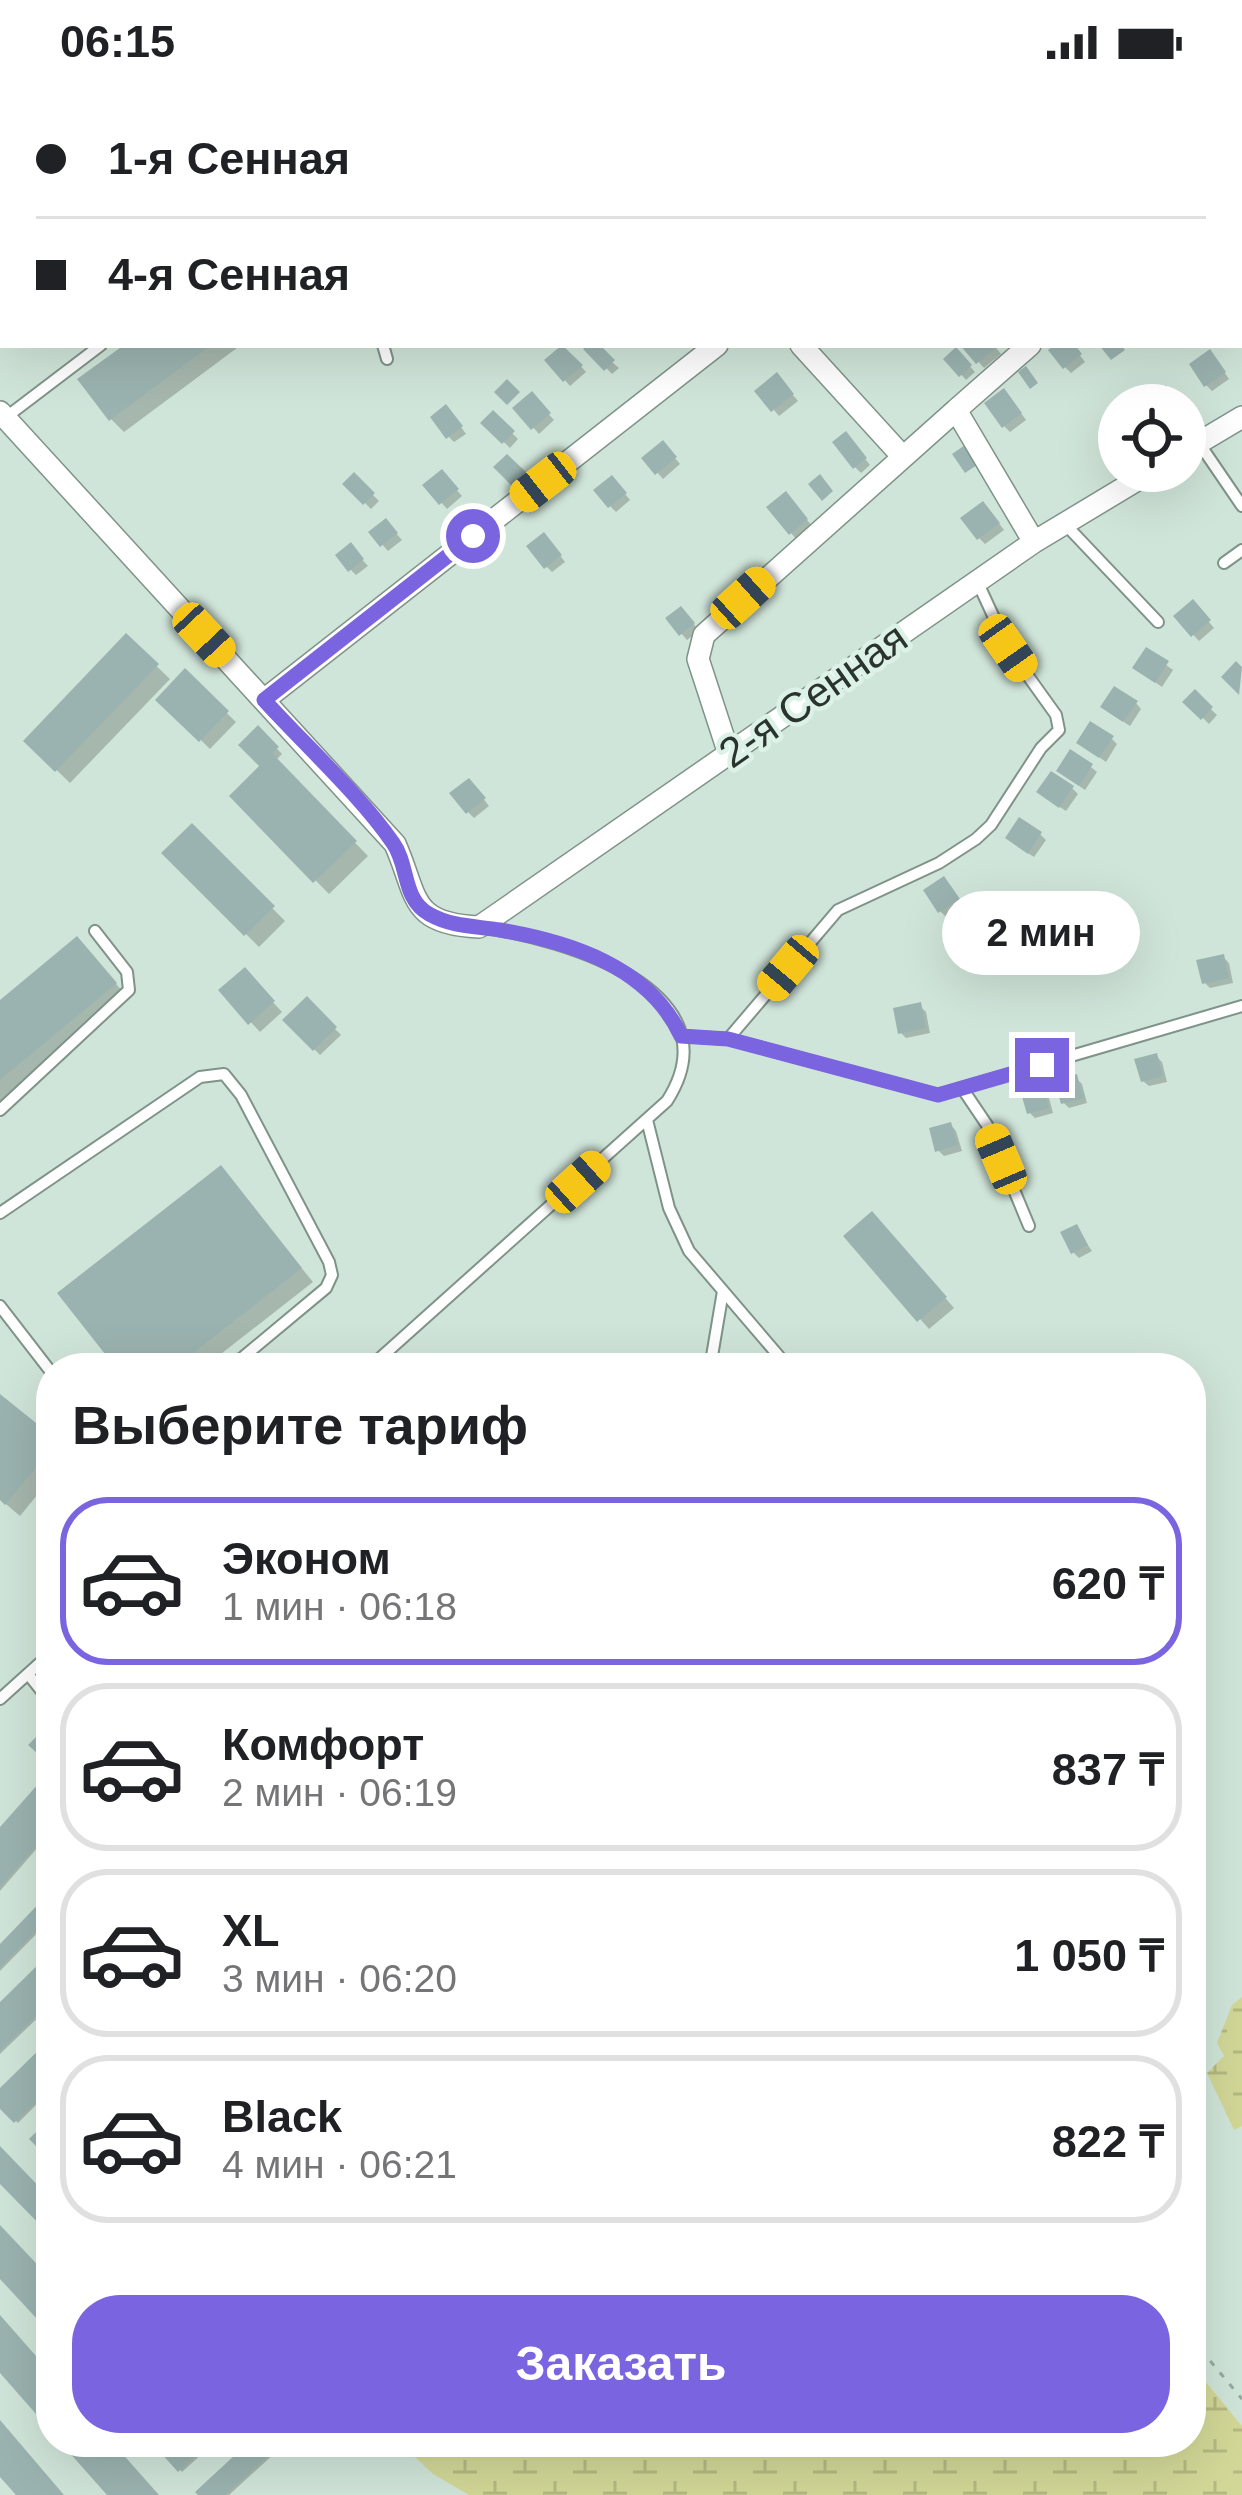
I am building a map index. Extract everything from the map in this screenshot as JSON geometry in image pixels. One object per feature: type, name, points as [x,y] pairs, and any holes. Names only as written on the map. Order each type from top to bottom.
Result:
[{"type":"street","points":[[264,700],[713,348]]},
{"type":"street","points":[[804,348],[903,457]]},
{"type":"street","points":[[728,754],[698,659],[700,644],[712,627],[1027,348]]},
{"type":"street","points":[[956,410],[1034,542]]},
{"type":"street","points":[[3,415],[395,844],[409,888],[425,912],[479,927]]},
{"type":"street","points":[[1206,439],[1242,418]]},
{"type":"street","name":"2-я Сенная","points":[[479,927],[1034,542],[1117,492]]},
{"type":"lane","points":[[3,415],[97,348]]},
{"type":"lane","points":[[384,348],[387,359]]},
{"type":"lane","points":[[1206,464],[1242,506]]},
{"type":"lane","points":[[1064,524],[1158,622]]},
{"type":"lane","points":[[1224,563],[1242,550]]},
{"type":"lane","points":[[728,1039],[838,910],[939,863],[991,825],[1031,761],[1059,730],[1048,702],[1008,648],[977,581]]},
{"type":"lane","points":[[386,1353],[647,1120],[680,1081],[681,1036],[654,993],[617,966],[566,945],[479,927]]},
{"type":"lane","points":[[0,1110],[130,990],[128,972],[95,932]]},
{"type":"lane","points":[[681,1036],[728,1039],[938,1095],[1242,1006]]},
{"type":"lane","points":[[0,1213],[200,1077],[224,1074],[241,1095],[332,1275],[326,1288],[248,1353]]},
{"type":"lane","points":[[962,1088],[987,1125],[1029,1226]]},
{"type":"lane","points":[[647,1120],[677,1232],[776,1353]]},
{"type":"lane","points":[[713,1353],[723,1291]]},
{"type":"lane","points":[[0,1306],[36,1353]]},
{"type":"lane","points":[[0,1699],[36,1667]]},
{"type":"lane","points":[[28,1674],[36,1684]]},
{"type":"path","points":[[1206,2356],[1242,2399]]},
{"type":"green space","points":[[1242,1997],[1242,2126],[1234,2130],[1207,2073],[1224,2056],[1217,2043],[1232,2005]]},
{"type":"green space","points":[[1206,2382],[1242,2426],[1242,2495],[469,2495],[415,2457],[1206,2457]]},
{"type":"building","points":[[120,348],[207,348],[109,421],[77,379]]},
{"type":"building","points":[[565,348],[583,365],[563,382],[544,360]]},
{"type":"building","points":[[603,348],[615,360],[604,371],[583,349]]},
{"type":"building","points":[[957,348],[972,365],[959,377],[943,359]]},
{"type":"building","points":[[963,348],[996,348],[976,364]]},
{"type":"building","points":[[1077,348],[1082,354],[1063,369],[1048,350]]},
{"type":"building","points":[[1101,348],[1123,348],[1125,350],[1111,360]]},
{"type":"building","points":[[1210,349],[1226,372],[1206,386],[1189,364]]},
{"type":"building","points":[[1026,366],[1038,383],[1030,389],[1018,372]]},
{"type":"building","points":[[777,372],[794,394],[771,412],[754,391]]},
{"type":"building","points":[[507,379],[520,392],[507,405],[494,392]]},
{"type":"building","points":[[1004,388],[1022,413],[1002,428],[984,403]]},
{"type":"building","points":[[532,391],[551,413],[531,430],[512,408]]},
{"type":"building","points":[[446,404],[463,426],[446,439],[430,417]]},
{"type":"building","points":[[493,410],[515,431],[502,444],[480,423]]},
{"type":"building","points":[[846,431],[867,458],[853,469],[832,442]]},
{"type":"building","points":[[663,440],[677,457],[655,475],[641,458]]},
{"type":"building","points":[[965,445],[977,465],[965,473],[952,454]]},
{"type":"building","points":[[507,454],[526,472],[512,486],[493,467]]},
{"type":"building","points":[[442,469],[459,489],[439,505],[422,485]]},
{"type":"building","points":[[354,472],[375,493],[363,505],[342,484]]},
{"type":"building","points":[[820,474],[833,491],[822,501],[808,484]]},
{"type":"building","points":[[612,475],[627,493],[608,508],[593,490]]},
{"type":"building","points":[[786,491],[808,519],[789,535],[766,507]]},
{"type":"building","points":[[983,501],[1000,523],[977,540],[960,518]]},
{"type":"building","points":[[386,518],[398,533],[380,547],[368,532]]},
{"type":"building","points":[[544,532],[562,555],[544,569],[526,546]]},
{"type":"building","points":[[351,542],[364,559],[348,572],[335,555]]},
{"type":"building","points":[[1193,599],[1211,620],[1191,637],[1173,616]]},
{"type":"building","points":[[681,606],[695,623],[679,636],[665,618]]},
{"type":"building","points":[[126,633],[159,664],[55,772],[23,741]]},
{"type":"building","points":[[1146,647],[1169,661],[1155,683],[1132,668]]},
{"type":"building","points":[[1236,661],[1242,667],[1239,695],[1221,677]]},
{"type":"building","points":[[185,668],[229,711],[199,742],[155,700]]},
{"type":"building","points":[[1114,686],[1138,701],[1123,722],[1100,707]]},
{"type":"building","points":[[1195,689],[1213,707],[1201,720],[1182,702]]},
{"type":"building","points":[[1090,721],[1114,736],[1099,758],[1076,743]]},
{"type":"building","points":[[258,725],[279,747],[272,753],[357,841],[313,883],[229,796],[259,766],[238,745]]},
{"type":"building","points":[[1070,749],[1093,764],[1079,786],[1056,771]]},
{"type":"building","points":[[1051,771],[1074,786],[1059,808],[1036,792]]},
{"type":"building","points":[[469,778],[486,798],[466,814],[449,793]]},
{"type":"building","points":[[1019,817],[1042,832],[1028,854],[1005,838]]},
{"type":"building","points":[[192,823],[275,906],[244,936],[161,853]]},
{"type":"building","points":[[944,876],[960,899],[938,913],[923,890]]},
{"type":"building","points":[[77,936],[117,983],[0,1080],[0,1000]]},
{"type":"building","points":[[1224,954],[1229,978],[1202,984],[1196,960]]},
{"type":"building","points":[[245,967],[275,1001],[248,1025],[218,990]]},
{"type":"building","points":[[307,996],[337,1027],[313,1051],[282,1020]]},
{"type":"building","points":[[921,1002],[926,1028],[898,1034],[893,1008]]},
{"type":"building","points":[[1157,1053],[1163,1076],[1141,1082],[1134,1059]]},
{"type":"building","points":[[1077,1074],[1083,1098],[1061,1104],[1054,1080]]},
{"type":"building","points":[[1043,1084],[1049,1108],[1027,1114],[1020,1090]]},
{"type":"building","points":[[951,1122],[958,1145],[935,1152],[929,1128]]},
{"type":"building","points":[[221,1165],[302,1268],[193,1353],[104,1353],[57,1293]]},
{"type":"building","points":[[872,1211],[947,1297],[917,1322],[843,1236]]},
{"type":"building","points":[[1077,1224],[1088,1245],[1071,1254],[1060,1232]]},
{"type":"building","points":[[0,1394],[36,1423],[36,1467],[5,1505],[0,1500]]},
{"type":"building","points":[[36,1786],[36,1846],[0,1887],[0,1827]]},
{"type":"building","points":[[36,1907],[36,1931],[0,1968],[0,1944]]},
{"type":"building","points":[[36,1967],[36,2016],[0,2051],[0,2002]]},
{"type":"building","points":[[36,2053],[36,2102],[14,2123],[0,2109],[0,2088]]},
{"type":"building","points":[[0,2146],[36,2183],[36,2221],[0,2184]]},
{"type":"building","points":[[0,2225],[36,2263],[36,2318],[0,2279]]},
{"type":"building","points":[[0,2315],[36,2356],[36,2414],[0,2373]]},
{"type":"building","points":[[0,2420],[64,2495],[16,2495],[0,2477]]},
{"type":"building","points":[[73,2457],[125,2457],[159,2495],[107,2495]]},
{"type":"building","points":[[164,2457],[194,2457],[178,2472]]},
{"type":"building","points":[[233,2457],[267,2457],[225,2495],[195,2492]]},
{"type":"route","points":[[473,536],[264,700],[395,844],[415,902],[425,912],[464,926],[566,945],[617,966],[654,993],[681,1036],[728,1039],[938,1095],[1042,1065]]}]
